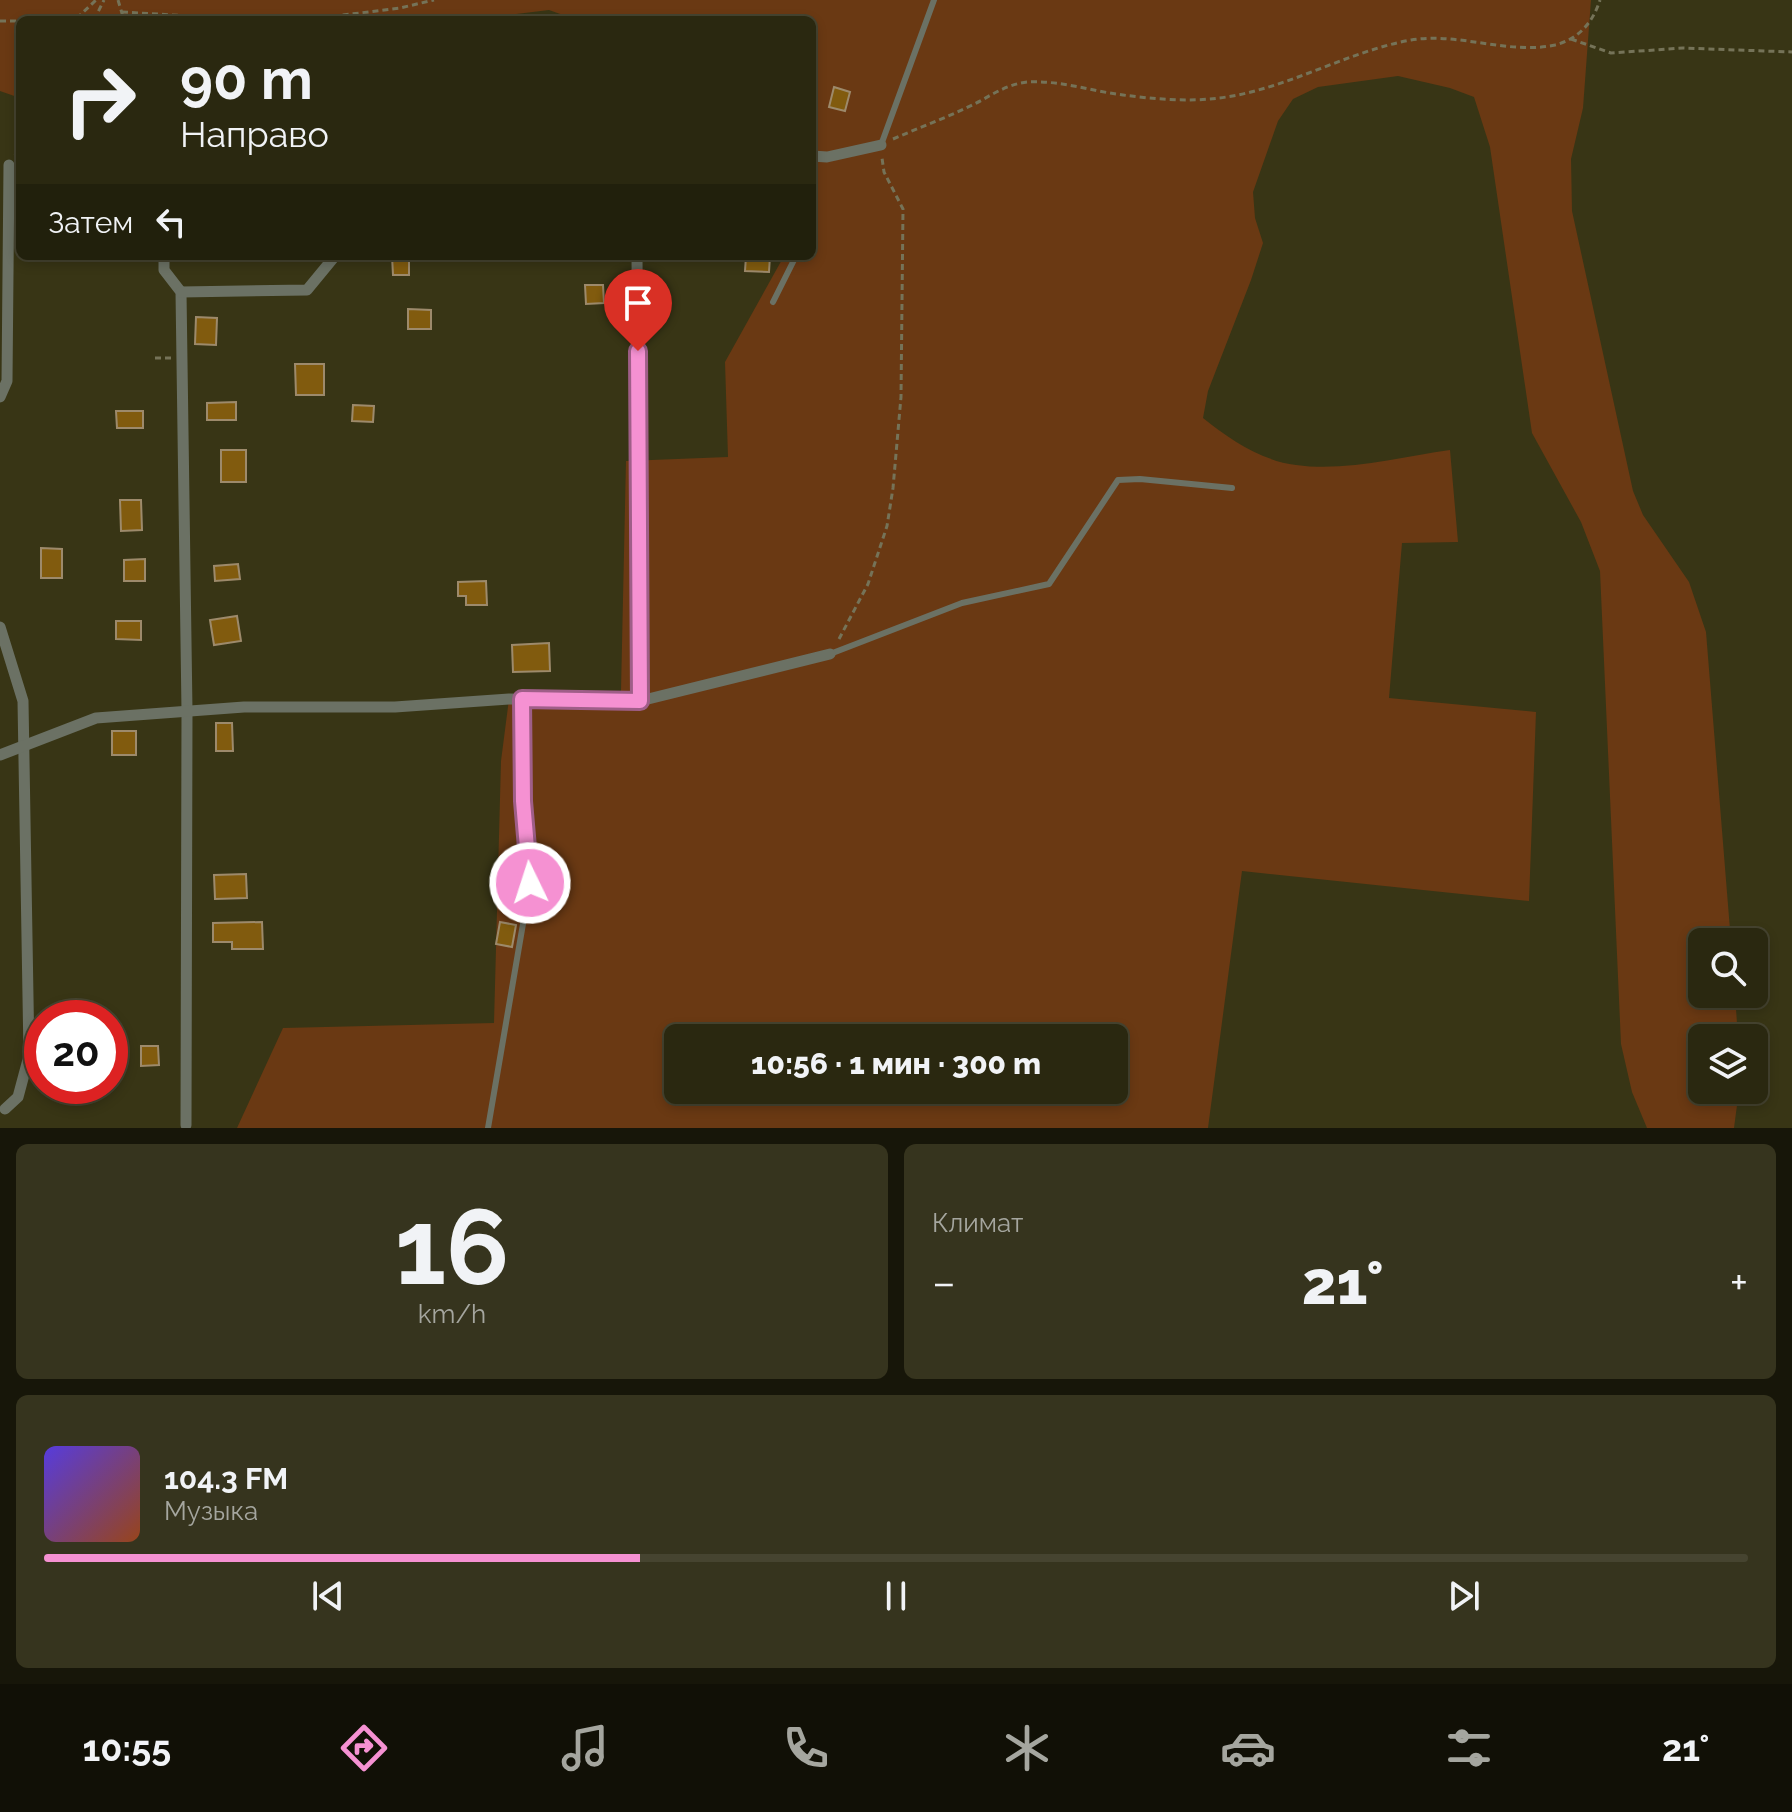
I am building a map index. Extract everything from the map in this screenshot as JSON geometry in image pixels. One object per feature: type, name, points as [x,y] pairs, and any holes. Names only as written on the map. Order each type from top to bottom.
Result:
[{"type":"street","points":[[816,156],[827,157],[881,145]]},
{"type":"street","points":[[0,397],[7,381],[9,165]]},
{"type":"street","points":[[164,260],[164,270],[181,292],[187,711],[186,1125]]},
{"type":"street","points":[[181,292],[307,290],[332,260]]},
{"type":"street","points":[[637,260],[640,701]]},
{"type":"street","points":[[0,627],[23,701],[29,1056],[18,1097],[2,1109]]},
{"type":"street","points":[[0,755],[96,718],[244,707],[395,707],[522,699],[640,701],[830,654]]},
{"type":"lane","points":[[881,145],[934,0]]},
{"type":"lane","points":[[773,302],[794,260]]},
{"type":"lane","points":[[830,654],[962,603],[1049,584],[1118,480],[1140,479],[1232,488]]},
{"type":"lane","points":[[488,1128],[530,883],[523,801],[522,699]]},
{"type":"path","points":[[79,16],[96,0]]},
{"type":"path","points":[[118,0],[123,16]]},
{"type":"path","points":[[335,16],[400,8],[434,0]]},
{"type":"path","points":[[830,654],[868,584],[887,526],[893,488],[901,397],[903,209],[884,172],[881,145],[996,91],[1025,82],[1057,83],[1123,95],[1219,98],[1259,89],[1377,47],[1415,40],[1443,39],[1522,48],[1555,45],[1571,39],[1586,28],[1600,0]]},
{"type":"path","points":[[122,12],[190,16]]},
{"type":"path","points":[[1571,39],[1611,53],[1683,48],[1792,52]]},
{"type":"shaded area","points":[[0,0],[1591,0],[1583,108],[1571,159],[1572,211],[1633,491],[1643,515],[1689,582],[1706,632],[1730,928],[1688,928],[1688,1008],[1736,1008],[1737,1024],[1688,1024],[1688,1104],[1737,1104],[1734,1128],[1647,1128],[1632,1092],[1621,1044],[1600,571],[1581,522],[1532,433],[1490,147],[1474,97],[1398,76],[1318,87],[1293,99],[1278,121],[1253,192],[1255,218],[1263,243],[1208,391],[1203,418],[1246,448],[1296,465],[1334,467],[1450,450],[1458,542],[1402,543],[1389,698],[1536,712],[1529,901],[1242,871],[1208,1128],[237,1128],[283,1028],[494,1023],[501,761],[509,699],[621,691],[626,461],[728,457],[725,362],[782,260],[816,260],[816,16],[566,16],[549,10],[500,16],[16,16],[16,97],[0,91]]},
{"type":"building","points":[[834,87],[850,92],[845,111],[829,107]]},
{"type":"building","points":[[392,260],[409,260],[409,275],[393,275]]},
{"type":"building","points":[[746,260],[770,260],[769,272],[745,271]]},
{"type":"building","points":[[585,285],[603,285],[604,303],[586,304]]},
{"type":"building","points":[[408,309],[431,310],[431,329],[408,329]]},
{"type":"building","points":[[196,317],[217,318],[216,345],[195,344]]},
{"type":"building","points":[[295,364],[324,364],[324,395],[296,395]]},
{"type":"building","points":[[236,402],[236,420],[207,420],[207,403]]},
{"type":"building","points":[[353,405],[374,406],[373,422],[352,421]]},
{"type":"building","points":[[116,411],[143,411],[143,428],[117,428]]},
{"type":"building","points":[[221,450],[246,450],[246,482],[221,482]]},
{"type":"building","points":[[120,500],[141,500],[142,530],[121,531]]},
{"type":"building","points":[[41,548],[62,549],[62,578],[41,578]]},
{"type":"building","points":[[145,559],[145,581],[124,581],[124,560]]},
{"type":"building","points":[[238,564],[240,579],[215,581],[214,566]]},
{"type":"building","points":[[486,581],[487,605],[466,605],[466,596],[458,596],[458,582]]},
{"type":"building","points":[[237,616],[241,641],[214,645],[210,620]]},
{"type":"building","points":[[116,621],[141,621],[141,640],[116,639]]},
{"type":"building","points":[[549,643],[550,671],[513,672],[512,645]]},
{"type":"building","points":[[216,723],[232,723],[233,751],[216,751]]},
{"type":"building","points":[[112,731],[136,731],[136,755],[112,755]]},
{"type":"building","points":[[246,874],[247,898],[215,899],[214,875]]},
{"type":"building","points":[[262,922],[263,949],[232,949],[232,942],[213,942],[213,923]]},
{"type":"building","points":[[500,922],[516,925],[512,947],[496,944]]},
{"type":"building","points":[[141,1046],[158,1046],[159,1065],[141,1066]]},
{"type":"route","points":[[530,883],[523,801],[522,699],[640,701],[638,351]]}]
